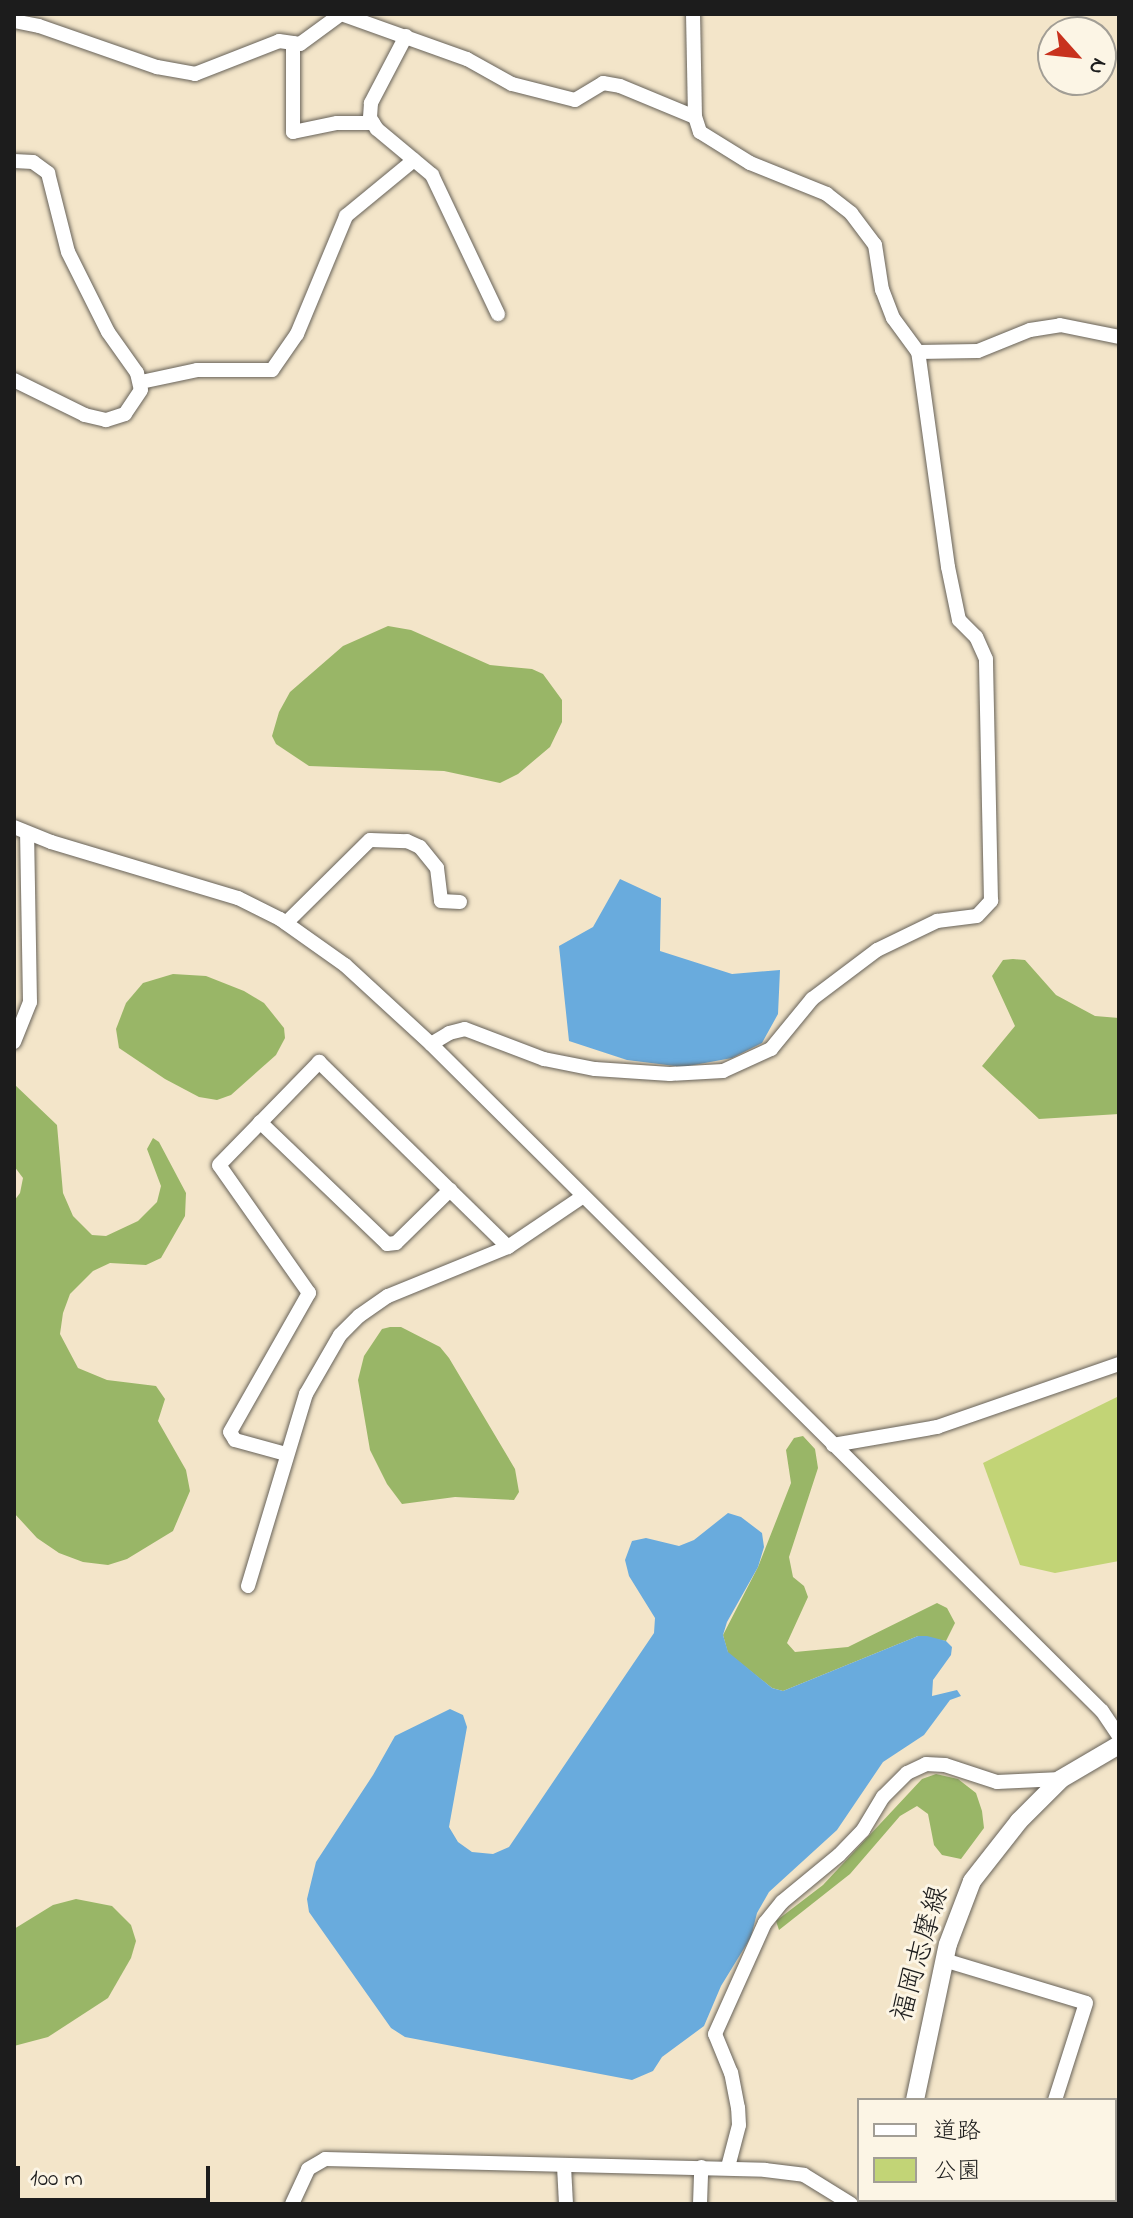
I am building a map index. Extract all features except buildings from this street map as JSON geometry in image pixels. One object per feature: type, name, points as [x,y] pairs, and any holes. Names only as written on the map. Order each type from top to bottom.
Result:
[{"type":"main road","name":"福岡志摩線","points":[[915,2098],[944,1960],[957,1913],[972,1881],[1019,1821],[1061,1779],[1119,1745]]},
{"type":"street","points":[[14,21],[43,20],[157,67],[195,74],[279,41],[300,44],[341,14],[375,29],[406,36],[467,59],[512,84],[575,100],[603,83],[620,86],[695,117]]},
{"type":"street","points":[[431,1044],[449,1033],[465,1029],[544,1059],[595,1069],[670,1074],[723,1071],[771,1049],[812,999],[877,950],[937,921],[977,916],[991,901],[986,659],[976,637],[959,620],[948,567],[918,352],[893,318],[882,290],[875,245],[851,213],[827,194],[730,152],[700,132],[695,117],[693,14]]},
{"type":"street","points":[[373,123],[371,103],[406,36]]},
{"type":"street","points":[[293,43],[293,132],[337,123],[373,123],[432,175],[498,314]]},
{"type":"street","points":[[141,382],[197,370],[272,370],[297,334],[346,216],[414,160]]},
{"type":"street","points":[[14,161],[33,162],[48,173],[68,252],[108,332],[141,382],[139,397],[125,414],[106,420],[85,415],[14,380]]},
{"type":"street","points":[[918,352],[978,351],[1030,330],[1060,325],[1119,337]]},
{"type":"street","points":[[14,1042],[30,1002],[20,830],[211,888],[286,923],[345,965],[431,1044],[1102,1711],[1119,1736]]},
{"type":"street","points":[[286,923],[370,840],[407,841],[420,847],[437,868],[441,901],[460,902]]},
{"type":"street","points":[[286,1454],[230,1437],[309,1297],[219,1165],[319,1062],[508,1247]]},
{"type":"street","points":[[260,1122],[387,1244],[396,1243],[450,1190]]},
{"type":"street","points":[[248,1586],[306,1394],[340,1335],[359,1316],[388,1296],[508,1247],[582,1197]]},
{"type":"street","points":[[833,1445],[937,1427],[1119,1364]]},
{"type":"street","points":[[728,2167],[739,2125],[738,2108],[731,2073],[715,2034],[765,1923],[782,1902],[839,1855],[863,1830],[883,1797],[907,1773],[926,1764],[945,1765],[997,1782],[1061,1779]]},
{"type":"street","points":[[944,1960],[1086,2003],[1056,2098]]},
{"type":"street","points":[[292,2204],[308,2169],[325,2159],[728,2167],[804,2175],[851,2204]]},
{"type":"street","points":[[564,2166],[566,2204]]},
{"type":"street","points":[[700,2204],[701,2167]]},
{"type":"green space","points":[[388,626],[411,630],[490,665],[532,669],[543,674],[562,700],[562,722],[550,747],[518,774],[500,783],[444,771],[309,766],[276,744],[272,736],[279,712],[290,692],[343,646]]},
{"type":"green space","points":[[1003,960],[1025,960],[1056,995],[1095,1016],[1119,1018],[1119,1114],[1039,1119],[982,1066],[1015,1026],[992,976]]},
{"type":"green space","points":[[173,974],[206,976],[244,991],[264,1003],[284,1028],[285,1038],[276,1055],[231,1095],[217,1100],[199,1097],[165,1079],[119,1048],[116,1029],[126,1003],[143,983]]},
{"type":"green space","points":[[14,1084],[57,1125],[63,1193],[73,1216],[92,1235],[106,1236],[138,1221],[157,1202],[161,1186],[147,1149],[153,1138],[159,1142],[186,1193],[185,1216],[161,1258],[146,1265],[110,1263],[93,1271],[70,1294],[63,1313],[60,1334],[78,1368],[107,1380],[156,1386],[165,1399],[158,1421],[186,1470],[190,1491],[173,1531],[127,1559],[108,1565],[83,1562],[59,1553],[37,1538],[14,1513],[14,1201],[20,1193],[23,1178],[14,1166]]},
{"type":"green space","points":[[401,1327],[440,1347],[449,1358],[515,1469],[519,1492],[514,1500],[455,1497],[402,1504],[387,1484],[370,1450],[358,1380],[364,1356],[382,1329]]},
{"type":"green space","points":[[1119,1396],[1119,1561],[1055,1573],[1020,1565],[983,1463]]},
{"type":"green space","points":[[803,1436],[815,1449],[818,1468],[789,1557],[793,1577],[804,1586],[808,1597],[787,1643],[795,1652],[848,1647],[937,1603],[947,1608],[955,1623],[946,1641],[918,1636],[783,1691],[772,1688],[728,1653],[723,1635],[758,1567],[791,1483],[786,1450],[794,1438]]},
{"type":"green space","points":[[936,1774],[958,1779],[976,1793],[982,1811],[984,1828],[961,1859],[942,1855],[934,1845],[928,1814],[917,1806],[900,1816],[850,1874],[779,1930],[776,1921],[823,1885],[922,1779]]},
{"type":"green space","points":[[76,1899],[112,1906],[131,1925],[136,1941],[131,1958],[108,1998],[48,2037],[14,2046],[14,1929],[53,1905]]},
{"type":"water","points":[[620,879],[661,898],[660,951],[732,974],[780,970],[778,1014],[762,1043],[732,1058],[683,1067],[627,1060],[569,1041],[559,946],[593,927]]},
{"type":"water","points":[[728,1513],[741,1517],[762,1533],[764,1547],[758,1567],[723,1635],[728,1652],[772,1688],[783,1691],[918,1636],[927,1636],[946,1641],[952,1647],[951,1655],[933,1680],[932,1696],[957,1690],[961,1696],[950,1700],[924,1735],[883,1762],[837,1830],[769,1892],[757,1913],[751,1937],[721,1986],[704,2026],[662,2057],[653,2071],[632,2080],[405,2037],[391,2028],[309,1912],[307,1899],[316,1862],[395,1736],[450,1709],[463,1715],[467,1727],[449,1827],[458,1842],[472,1852],[493,1854],[509,1847],[654,1633],[655,1618],[629,1576],[625,1560],[632,1541],[646,1538],[679,1546],[694,1540]]}]
